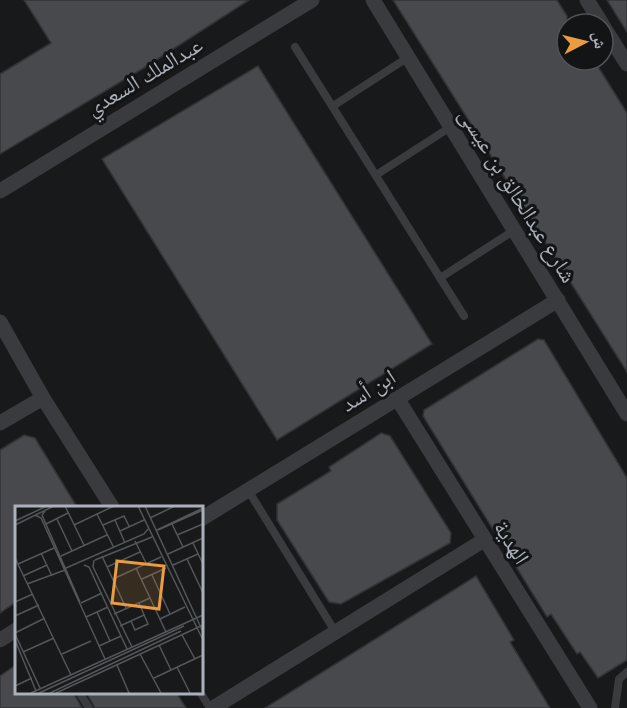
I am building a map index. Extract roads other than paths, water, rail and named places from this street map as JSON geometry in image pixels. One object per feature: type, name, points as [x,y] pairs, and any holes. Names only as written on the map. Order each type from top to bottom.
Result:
[{"type":"street","name":"شارع عبدالخالق بن عيسى","points":[[373,0],[449,128],[627,414]]},
{"type":"street","name":"عبدالملك السعدي","points":[[0,191],[305,2]]},
{"type":"street","points":[[615,44],[627,64]]},
{"type":"street","name":"ابن أسد","points":[[202,518],[558,300]]},
{"type":"street","points":[[0,322],[43,398],[111,506]]},
{"type":"street","points":[[0,423],[43,398]]},
{"type":"street","name":"الهدية","points":[[397,398],[590,708]]},
{"type":"street","points":[[212,708],[484,540]]},
{"type":"street","points":[[0,640],[15,631]]},
{"type":"lane","points":[[295,47],[464,316]]},
{"type":"lane","points":[[333,106],[407,58]]},
{"type":"lane","points":[[376,175],[449,128]]},
{"type":"lane","points":[[440,278],[513,231]]},
{"type":"lane","points":[[248,490],[336,633]]},
{"type":"lane","points":[[615,708],[619,679],[627,672]]},
{"type":"lane","points":[[80,693],[89,708]]},
{"type":"lane","points":[[201,693],[212,708]]}]
